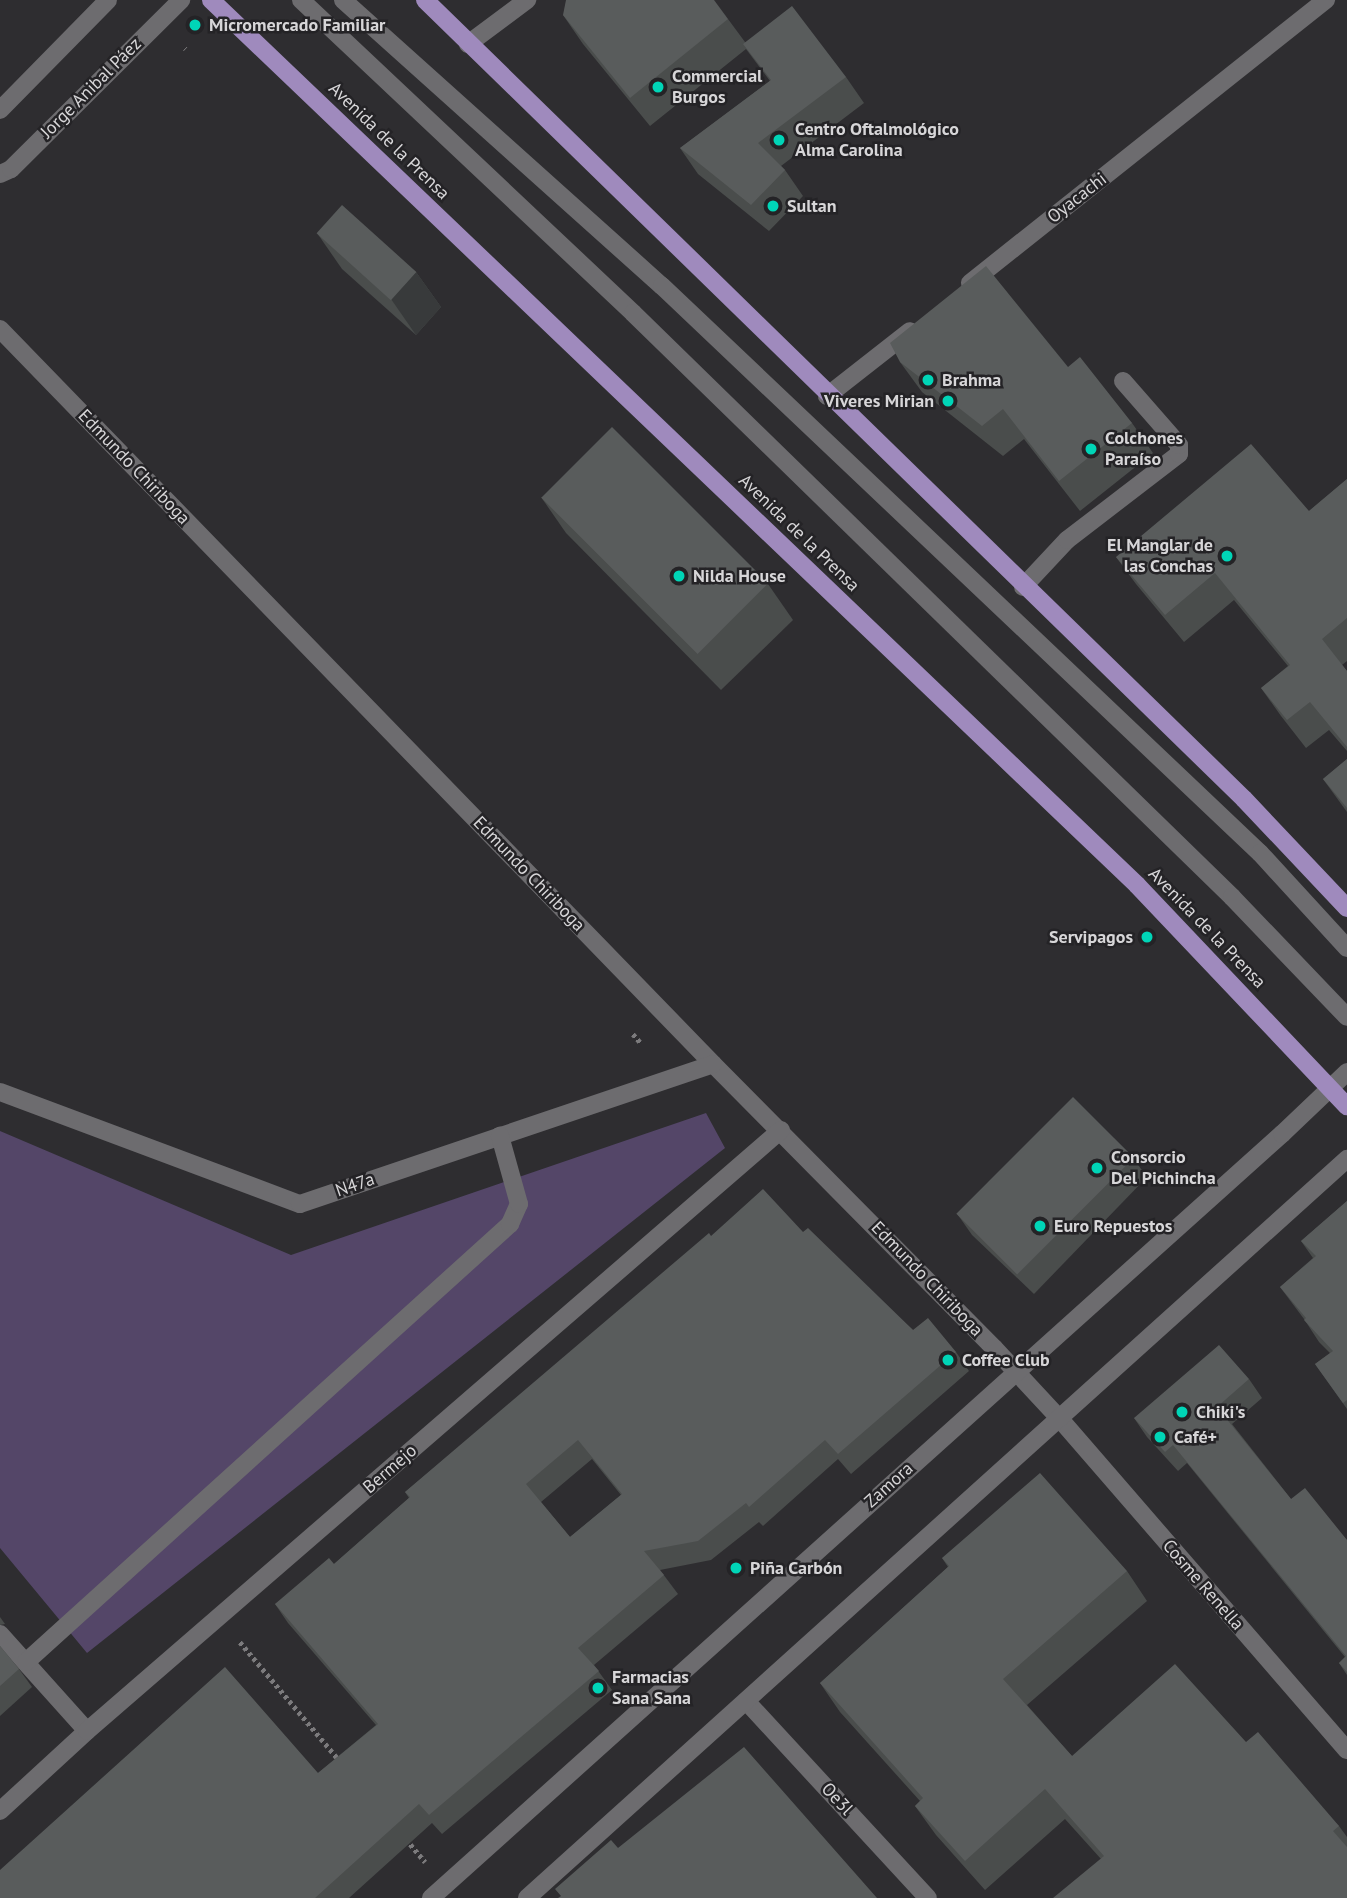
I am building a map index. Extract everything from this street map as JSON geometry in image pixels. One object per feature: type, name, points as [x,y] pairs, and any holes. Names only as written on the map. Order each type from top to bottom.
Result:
[{"type":"main road","name":"Avenida de la Prensa","points":[[211,0],[1137,885],[1347,1106]]},
{"type":"main road","points":[[425,0],[827,396],[1244,799],[1347,908]]},
{"type":"street","points":[[0,110],[108,0]]},
{"type":"street","name":"Jorge Anibal Páez","points":[[0,174],[11,169],[181,0]]},
{"type":"street","points":[[301,0],[653,333],[1232,897],[1347,1017]]},
{"type":"street","points":[[344,0],[662,286],[1260,853],[1347,948]]},
{"type":"street","points":[[468,44],[527,0]]},
{"type":"street","name":"Oyacachi","points":[[959,292],[1326,0]]},
{"type":"street","points":[[827,396],[927,317]]},
{"type":"street","name":"Edmundo Chiriboga","points":[[0,329],[1060,1419]]},
{"type":"street","points":[[1023,587],[1067,540],[1179,454],[1179,445],[1124,381]]},
{"type":"street","name":"N47a","points":[[0,1091],[300,1204],[713,1064]]},
{"type":"street","name":"Zamora","points":[[431,1898],[1347,1072]]},
{"type":"street","name":"Bermejo","points":[[0,1811],[87,1731],[781,1130]]},
{"type":"street","points":[[26,1662],[510,1224],[519,1204],[500,1136]]},
{"type":"street","points":[[527,1898],[1347,1158]]},
{"type":"street","name":"Cosme Renella","points":[[1060,1419],[1347,1750]]},
{"type":"street","points":[[0,1634],[87,1731]]},
{"type":"street","name":"Oe3l","points":[[746,1701],[928,1898]]},
{"type":"path","points":[[633,1034],[640,1042]]},
{"type":"path","points":[[240,1642],[346,1768]]},
{"type":"path","points":[[399,1831],[426,1862]]},
{"type":"shaded area","points":[[706,1113],[725,1148],[87,1653],[0,1548],[0,1131],[291,1255]]},
{"type":"building","name":"Commercial Burgos","points":[[566,0],[714,0],[728,19],[630,98],[563,15]]},
{"type":"building","points":[[792,6],[846,77],[758,143],[785,170],[751,205],[680,148],[771,80],[743,44]]},
{"type":"building","points":[[342,205],[416,272],[391,300],[317,233]]},
{"type":"building","points":[[986,266],[1068,367],[1080,357],[1132,423],[1059,481],[1003,409],[982,426],[900,362],[890,343]]},
{"type":"building","name":"Nilda House","points":[[612,427],[768,583],[698,654],[541,498]]},
{"type":"building","points":[[1251,444],[1309,511],[1347,479],[1347,618],[1322,639],[1347,671],[1347,747],[1310,702],[1287,720],[1261,688],[1290,665],[1215,573],[1165,615],[1116,557]]},
{"type":"building","points":[[1347,759],[1347,808],[1323,779]]},
{"type":"building","points":[[1073,1097],[1134,1158],[1017,1274],[956,1214]]},
{"type":"building","points":[[763,1189],[803,1232],[808,1228],[913,1330],[928,1318],[956,1352],[838,1454],[825,1440],[749,1507],[746,1503],[698,1541],[644,1551],[664,1575],[578,1648],[599,1671],[429,1815],[419,1804],[315,1898],[0,1898],[0,1870],[225,1667],[318,1773],[378,1724],[275,1604],[329,1558],[334,1564],[410,1497],[405,1492],[709,1233],[711,1236]],"holes":[[[578,1440],[622,1494],[570,1537],[526,1484]]]},
{"type":"building","points":[[1347,1201],[1347,1400],[1343,1403],[1315,1364],[1333,1351],[1304,1320],[1306,1318],[1280,1287],[1316,1256],[1301,1241]]},
{"type":"building","points":[[1219,1345],[1249,1379],[1217,1407],[1291,1499],[1305,1488],[1347,1540],[1347,1672],[1339,1663],[1346,1656],[1173,1445],[1165,1452],[1134,1418]]},
{"type":"building","points":[[1040,1473],[1127,1571],[1003,1679],[1072,1756],[1175,1664],[1246,1742],[1258,1732],[1339,1826],[1333,1831],[1347,1847],[1347,1898],[1053,1898],[1104,1856],[1045,1789],[965,1861],[915,1806],[923,1798],[820,1683],[949,1566],[942,1558]]},
{"type":"building","points":[[0,1646],[19,1669],[0,1686]]},
{"type":"building","points":[[744,1747],[877,1898],[558,1898],[561,1896],[555,1889],[611,1840],[618,1848]]},
{"type":"place","name":"Micromercado Familiar","points":[[195,25]]},
{"type":"place","name":"Commercial Burgos","points":[[658,87]]},
{"type":"place","name":"Centro Oftalmológico Alma Carolina","points":[[779,140]]},
{"type":"place","name":"Sultan","points":[[773,206]]},
{"type":"place","name":"Brahma","points":[[928,380]]},
{"type":"place","name":"Viveres Mirian","points":[[948,401]]},
{"type":"place","name":"Colchones Paraíso","points":[[1091,449]]},
{"type":"place","name":"El Manglar de las Conchas","points":[[1227,556]]},
{"type":"place","name":"Nilda House","points":[[679,576]]},
{"type":"place","name":"Servipagos","points":[[1147,937]]},
{"type":"place","name":"Consorcio Del Pichincha","points":[[1097,1168]]},
{"type":"place","name":"Euro Repuestos","points":[[1040,1226]]},
{"type":"place","name":"Coffee Club","points":[[948,1360]]},
{"type":"place","name":"Chiki's","points":[[1182,1412]]},
{"type":"place","name":"Café+","points":[[1160,1437]]},
{"type":"place","name":"Piña Carbón","points":[[736,1568]]},
{"type":"place","name":"Farmacias Sana Sana","points":[[598,1688]]}]
